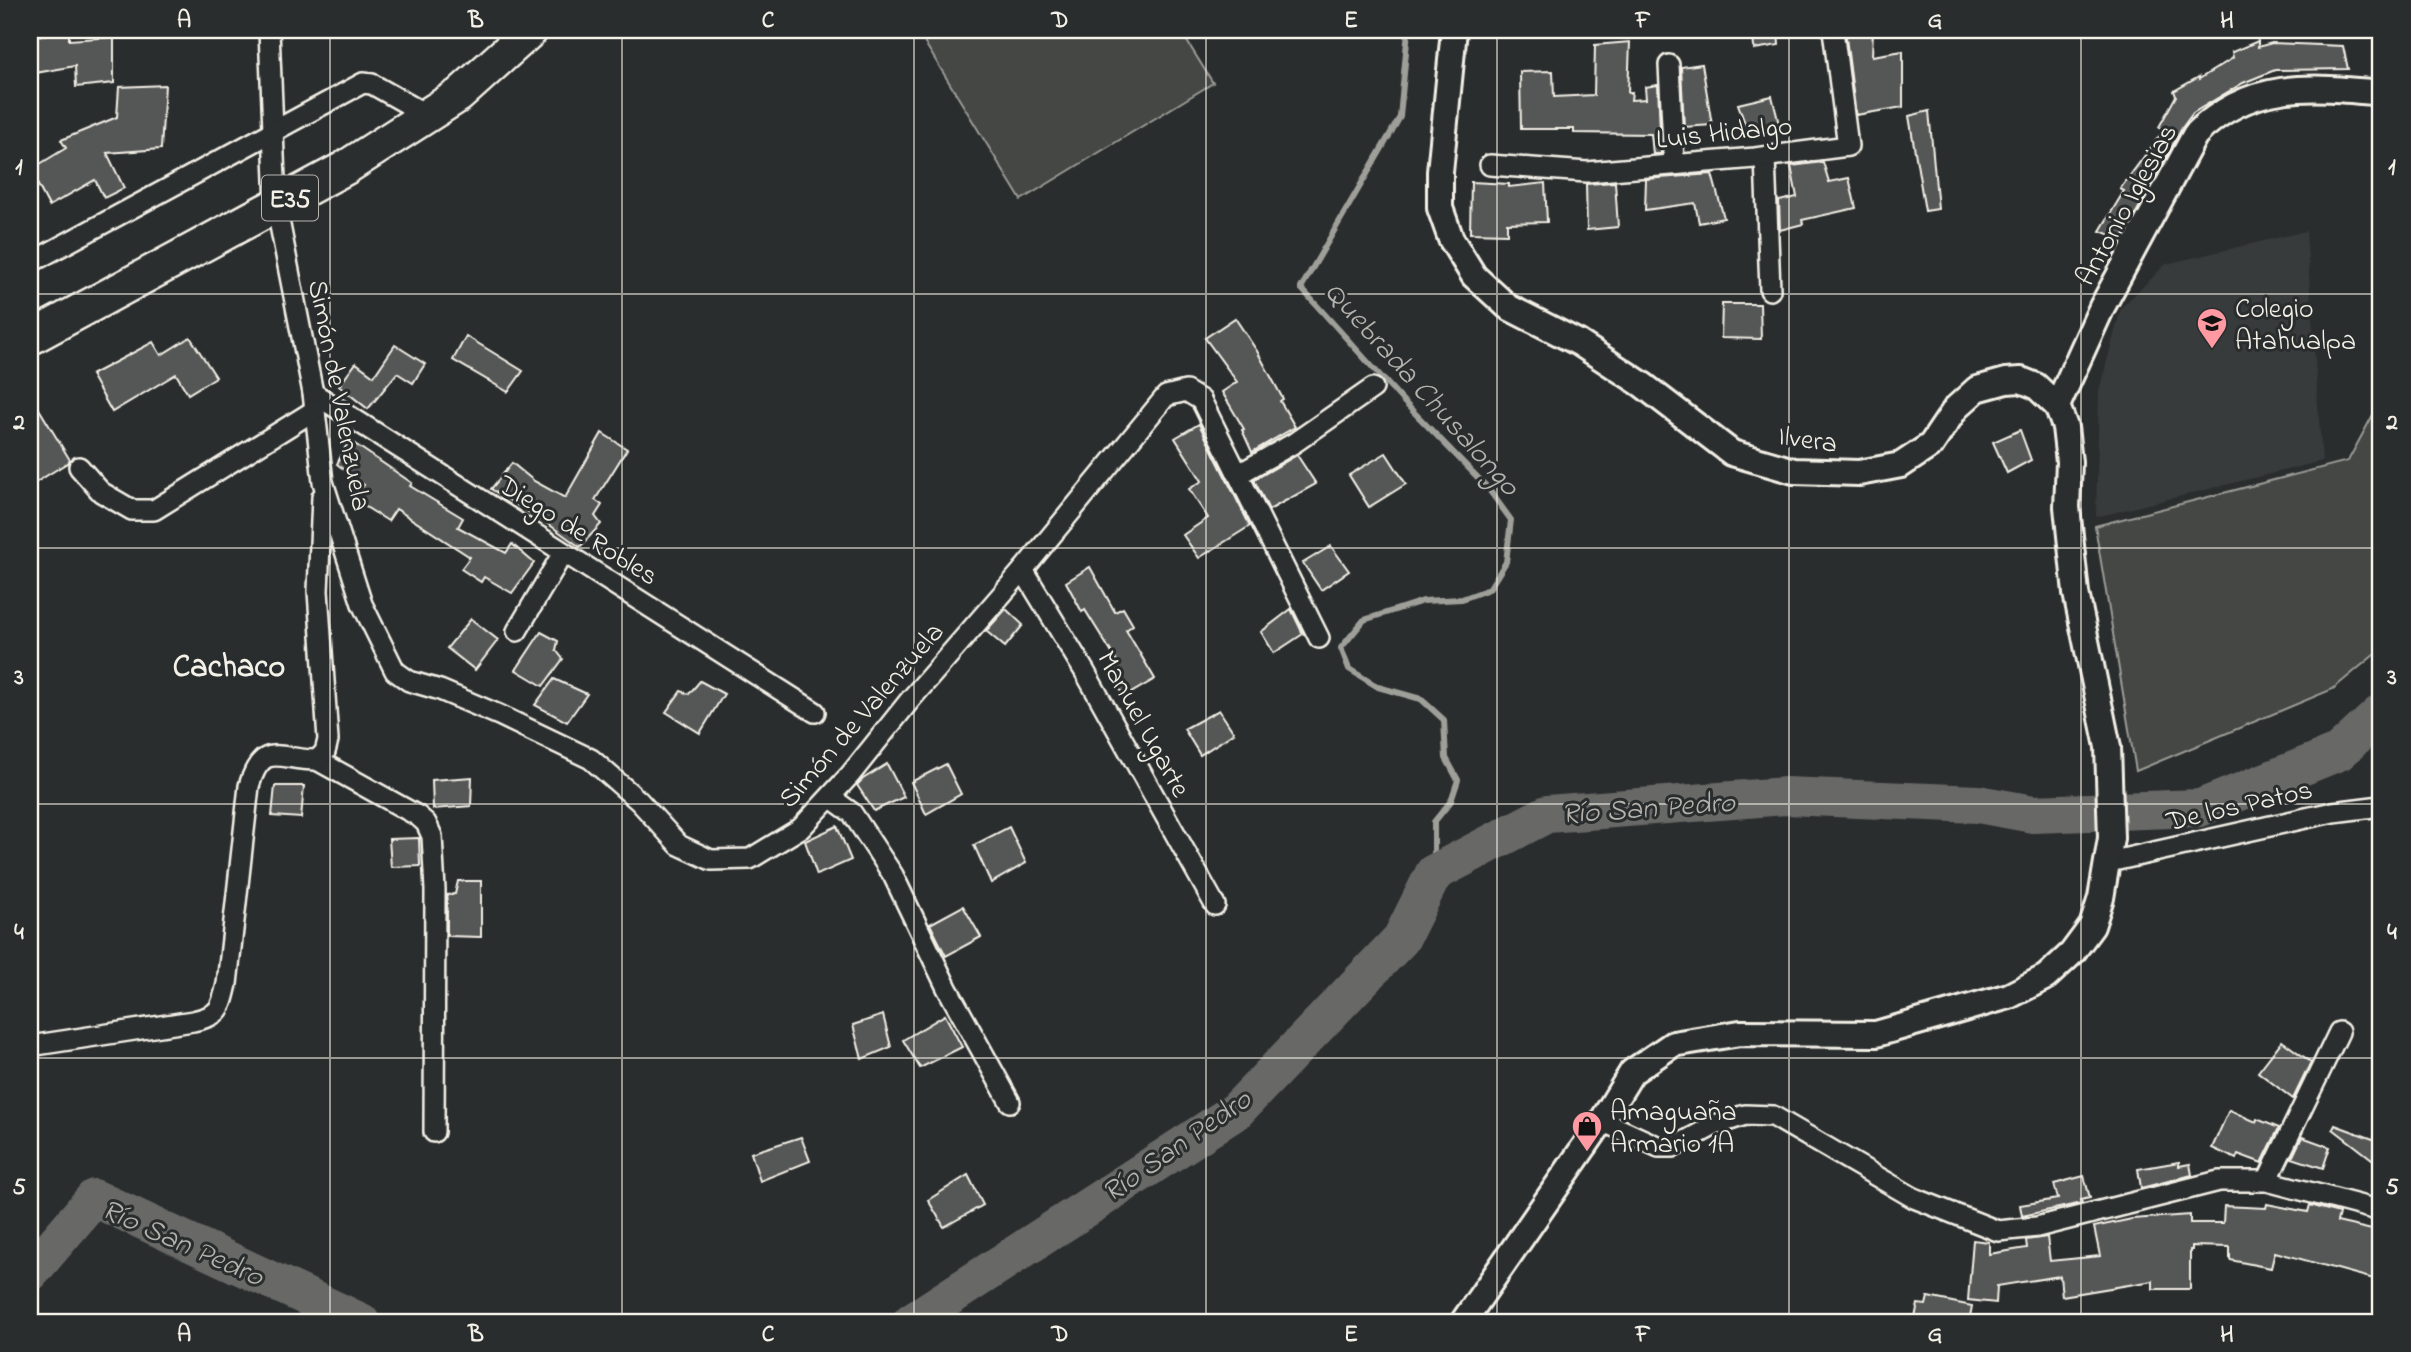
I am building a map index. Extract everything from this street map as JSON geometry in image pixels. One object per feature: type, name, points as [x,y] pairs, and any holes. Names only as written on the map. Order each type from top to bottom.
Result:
[{"type":"highway","name":"E35","points":[[30,338],[345,168],[459,95],[531,30]]},
{"type":"street","name":"Simón de Valenzuela","points":[[269,30],[276,205],[314,402],[323,482],[362,604],[395,671],[400,677],[499,715],[592,760],[639,801],[679,845],[711,860],[750,859],[801,828],[850,775],[1166,396],[1186,391],[1201,400],[1319,638]]},
{"type":"street","name":"Ilvera","points":[[1454,30],[1440,172],[1440,208],[1451,239],[1474,276],[1508,307],[1578,343],[1643,385],[1732,453],[1794,471],[1859,473],[1902,465],[1931,444],[1956,408],[1977,389],[2021,380],[2036,386],[2057,406]]},
{"type":"street","name":"Luis Hidalgo","points":[[1490,164],[1587,172],[1765,157],[1848,146],[1833,30]]},
{"type":"street","points":[[1669,65],[1674,164]]},
{"type":"street","points":[[30,263],[363,83],[372,84],[427,115]]},
{"type":"street","name":"Antonio Iglesias","points":[[2057,406],[2102,307],[2195,135],[2211,119],[2237,104],[2272,91],[2311,88],[2381,93]]},
{"type":"street","points":[[1765,157],[1770,290]]},
{"type":"street","points":[[1239,474],[1294,443],[1373,388]]},
{"type":"street","points":[[79,467],[101,492],[132,510],[154,510],[314,402]]},
{"type":"street","name":"Diego de Robles","points":[[314,402],[563,553],[815,712]]},
{"type":"street","points":[[1463,1322],[1602,1121],[1632,1072],[1673,1044],[1740,1032],[1877,1034],[2009,996],[2046,977],[2072,953],[2092,926],[2101,898],[2110,850],[2108,747],[2076,593],[2067,507],[2069,462],[2065,427],[2057,406]]},
{"type":"street","points":[[317,760],[325,752],[328,740],[318,591],[323,482]]},
{"type":"street","points":[[517,631],[563,553]]},
{"type":"street","name":"Manuel Ugarte","points":[[1023,570],[1085,672],[1215,905]]},
{"type":"street","points":[[30,1046],[193,1021],[211,1017],[222,1007],[227,984],[249,786],[254,769],[263,758],[271,754],[298,760],[317,760],[418,816],[426,823],[432,836],[435,890],[434,1132]]},
{"type":"street","points":[[830,797],[852,813],[877,848],[915,918],[947,988],[1010,1102]]},
{"type":"street","name":"De los Patos","points":[[2110,850],[2381,806]]},
{"type":"street","points":[[2267,1181],[2339,1032]]},
{"type":"street","points":[[1602,1121],[1660,1147],[1674,1147],[1715,1125],[1745,1115],[1773,1116],[1914,1198],[1998,1231],[2037,1227],[2210,1182],[2267,1181],[2381,1211]]},
{"type":"shaded area","points":[[917,30],[1180,30],[1213,83],[1021,200]]},
{"type":"shaded area","name":"Colegio Atahualpa","points":[[2306,231],[2322,461],[2096,517],[2099,391],[2121,308],[2166,264]]},
{"type":"shaded area","points":[[2381,400],[2381,649],[2333,689],[2136,771],[2095,526],[2348,461]]},
{"type":"building","points":[[45,30],[69,30],[69,40],[114,37],[114,83],[76,87],[75,66],[30,74],[30,36],[45,35]]},
{"type":"building","points":[[1753,30],[1778,30],[1779,45],[1754,49]]},
{"type":"building","points":[[1845,30],[1873,30],[1872,56],[1903,51],[1903,107],[1856,115]]},
{"type":"building","points":[[2258,41],[2258,47],[2272,43],[2343,46],[2348,69],[2275,70],[2243,83],[2193,113],[2182,128],[2122,239],[2100,231],[2124,191],[2120,189],[2163,131],[2159,127],[2176,96],[2174,91],[2233,58],[2232,52]]},
{"type":"building","points":[[1630,42],[1628,93],[1632,92],[1631,100],[1646,99],[1645,87],[1658,85],[1661,154],[1653,154],[1651,134],[1521,129],[1520,72],[1553,71],[1554,97],[1594,95],[1595,45]]},
{"type":"building","points":[[1702,64],[1712,125],[1684,127],[1681,67]]},
{"type":"building","points":[[165,85],[161,149],[107,153],[124,188],[104,198],[95,180],[49,206],[30,170],[66,148],[61,140],[117,117],[119,87]]},
{"type":"building","points":[[1772,96],[1779,124],[1748,132],[1738,104]]},
{"type":"building","points":[[1929,111],[1938,209],[1925,211],[1909,116]]},
{"type":"building","points":[[1823,162],[1829,182],[1849,178],[1856,208],[1802,220],[1803,224],[1780,230],[1779,201],[1797,197],[1791,166]]},
{"type":"building","points":[[1712,174],[1724,218],[1699,223],[1695,203],[1645,210],[1646,179]]},
{"type":"building","points":[[1471,182],[1509,184],[1509,187],[1545,183],[1547,222],[1507,223],[1507,234],[1470,233]]},
{"type":"building","points":[[1615,182],[1618,227],[1587,230],[1586,184]]},
{"type":"building","points":[[1722,304],[1760,304],[1761,339],[1721,338]]},
{"type":"building","points":[[1235,318],[1257,351],[1295,427],[1252,452],[1242,430],[1244,429],[1222,392],[1237,382],[1205,338]]},
{"type":"building","points":[[466,336],[523,371],[508,392],[453,360]]},
{"type":"building","points":[[190,337],[216,377],[188,394],[176,374],[112,412],[91,375],[153,342],[161,355]]},
{"type":"building","points":[[395,345],[425,364],[413,383],[397,373],[368,409],[339,386],[356,363],[374,376]]},
{"type":"building","points":[[30,394],[70,460],[30,486]]},
{"type":"building","points":[[1199,424],[1250,526],[1199,558],[1183,535],[1208,518],[1189,489],[1202,481],[1175,438]]},
{"type":"building","points":[[2020,430],[2031,460],[2007,473],[1993,442]]},
{"type":"building","points":[[602,433],[627,449],[595,500],[602,505],[595,516],[601,524],[580,547],[491,489],[512,463],[534,481],[565,498]]},
{"type":"building","points":[[349,440],[412,483],[410,486],[463,518],[458,527],[506,553],[512,544],[534,563],[512,593],[484,577],[481,582],[461,569],[470,557],[396,509],[388,521],[353,499],[364,485],[337,464]]},
{"type":"building","points":[[1386,453],[1406,484],[1369,507],[1349,475]]},
{"type":"building","points":[[1297,455],[1316,484],[1269,510],[1254,480]]},
{"type":"building","points":[[1331,546],[1349,571],[1321,590],[1303,563]]},
{"type":"building","points":[[1090,567],[1115,612],[1123,608],[1133,625],[1126,630],[1155,679],[1124,697],[1109,669],[1118,663],[1085,610],[1082,612],[1066,582]]},
{"type":"building","points":[[1006,609],[1023,625],[1005,647],[986,631]]},
{"type":"building","points":[[1291,609],[1303,634],[1274,653],[1261,632]]},
{"type":"building","points":[[471,619],[498,640],[475,670],[447,648]]},
{"type":"building","points":[[541,632],[558,641],[556,650],[563,659],[543,686],[516,670]]},
{"type":"building","points":[[554,679],[587,694],[567,722],[535,705]]},
{"type":"building","points":[[700,681],[724,694],[700,733],[666,712],[681,691],[689,694]]},
{"type":"building","points":[[1219,710],[1234,733],[1200,755],[1184,729]]},
{"type":"building","points":[[887,764],[904,797],[874,811],[857,785]]},
{"type":"building","points":[[946,764],[961,794],[926,814],[911,782]]},
{"type":"building","points":[[472,777],[471,806],[433,809],[432,780]]},
{"type":"building","points":[[275,786],[304,786],[301,818],[272,816]]},
{"type":"building","points":[[837,826],[851,860],[817,875],[805,841]]},
{"type":"building","points":[[1009,827],[1026,863],[991,883],[974,845]]},
{"type":"building","points":[[419,838],[420,866],[391,867],[389,839]]},
{"type":"building","points":[[458,881],[481,881],[481,937],[447,936],[447,895],[455,894]]},
{"type":"building","points":[[963,906],[981,937],[946,956],[930,924]]},
{"type":"building","points":[[883,1015],[891,1047],[862,1059],[853,1025]]},
{"type":"building","points":[[945,1015],[962,1047],[920,1068],[903,1040]]},
{"type":"building","points":[[2282,1041],[2311,1062],[2293,1099],[2258,1072]]},
{"type":"building","points":[[2229,1110],[2256,1122],[2257,1119],[2279,1128],[2262,1163],[2238,1154],[2236,1159],[2212,1148]]},
{"type":"building","points":[[2335,1125],[2381,1142],[2381,1166],[2333,1129]]},
{"type":"building","points":[[801,1137],[810,1161],[760,1181],[751,1153]]},
{"type":"building","points":[[2302,1137],[2330,1147],[2323,1168],[2292,1158]]},
{"type":"building","points":[[2179,1162],[2179,1166],[2190,1164],[2192,1175],[2141,1188],[2138,1169]]},
{"type":"building","points":[[968,1175],[983,1205],[944,1227],[928,1200]]},
{"type":"building","points":[[2084,1176],[2090,1198],[2081,1200],[2082,1203],[2022,1216],[2020,1205],[2058,1199],[2054,1184]]},
{"type":"building","points":[[2267,1204],[2308,1212],[2310,1205],[2339,1213],[2337,1222],[2381,1232],[2381,1281],[2275,1252],[2271,1268],[2230,1260],[2230,1247],[2192,1246],[2190,1289],[2153,1289],[2153,1281],[2062,1296],[2060,1276],[1997,1286],[1996,1303],[1968,1300],[1973,1240],[1989,1242],[1989,1254],[2027,1248],[2026,1240],[2047,1237],[2050,1261],[2100,1256],[2094,1227],[2132,1219],[2190,1215],[2190,1223],[2223,1223],[2224,1206],[2266,1208]]},
{"type":"building","points":[[1928,1297],[1972,1306],[1969,1322],[1914,1322],[1918,1304],[1926,1305]]},
{"type":"waterway","name":"Quebrada Chusalongo","points":[[1408,30],[1400,117],[1301,288],[1404,402],[1487,487],[1511,520],[1506,562],[1489,589],[1462,599],[1423,601],[1364,620],[1341,648],[1349,669],[1378,687],[1421,699],[1444,720],[1446,758],[1458,780],[1451,801],[1434,822],[1434,873]]},
{"type":"waterway","name":"Río San Pedro","points":[[911,1322],[1236,1111],[1401,939],[1434,873],[1547,814],[1786,796],[1978,804],[2033,814],[2200,808],[2339,752],[2381,713]]},
{"type":"waterway","name":"Río San Pedro","points":[[30,1273],[94,1198],[361,1322]]},
{"type":"place","name":"Colegio Atahualpa","points":[[2212,350]]},
{"type":"place","name":"Amaguaña Armario 1A","points":[[1587,1153]]},
{"type":"district","name":"Cachaco","points":[[229,665]]}]
